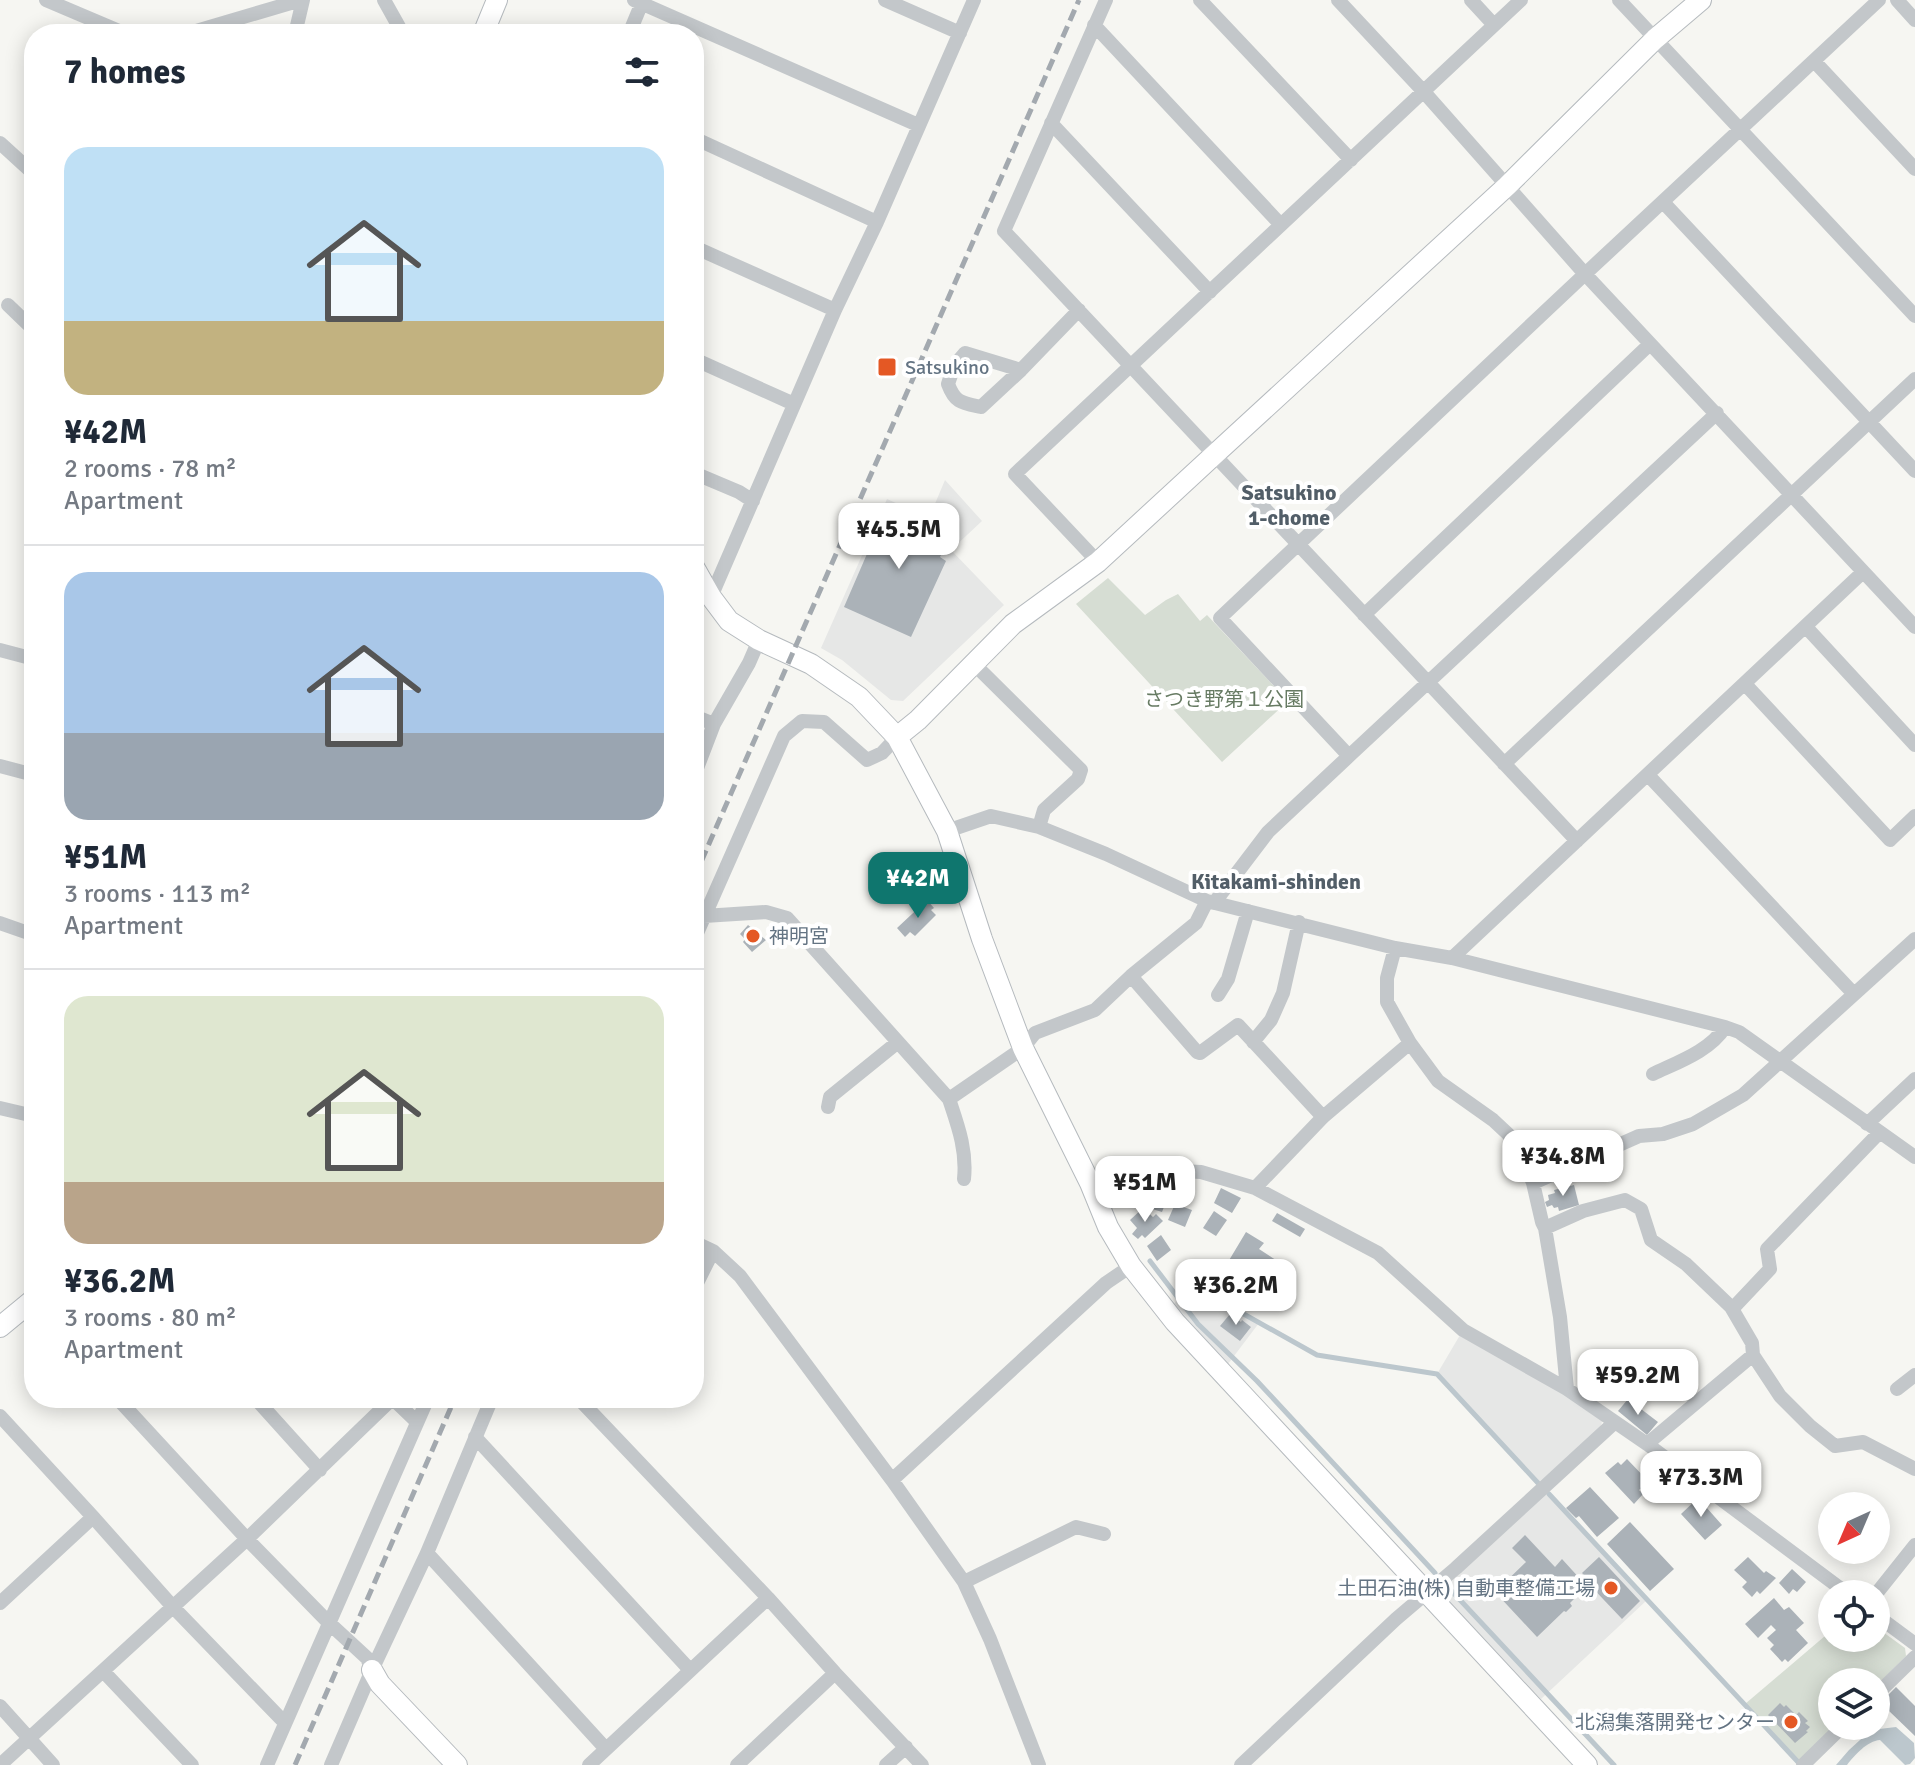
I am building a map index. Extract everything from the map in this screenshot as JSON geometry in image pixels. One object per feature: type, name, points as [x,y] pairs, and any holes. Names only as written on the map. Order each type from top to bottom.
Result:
[{"type":"street","points":[[46,0],[102,24]]},
{"type":"street","points":[[220,24],[302,0],[297,24]]},
{"type":"street","points":[[384,0],[397,24]]},
{"type":"street","points":[[487,24],[497,0]]},
{"type":"street","points":[[885,0],[960,33]]},
{"type":"street","points":[[711,597],[974,0]]},
{"type":"street","points":[[1106,0],[1004,231],[1577,841]]},
{"type":"street","points":[[1200,0],[1351,160]]},
{"type":"street","points":[[1338,0],[1585,274],[1915,627]]},
{"type":"street","points":[[1471,0],[1494,25]]},
{"type":"street","points":[[1098,562],[1015,474],[1521,0]]},
{"type":"street","points":[[1619,0],[1915,316]]},
{"type":"street","points":[[964,1179],[966,1161],[962,1138],[949,1099],[787,918],[766,912],[704,916],[784,736],[802,721],[824,722],[867,760],[882,753],[1013,624],[1098,562],[1507,186],[1655,39],[1701,0]]},
{"type":"street","points":[[1349,756],[1220,618],[1879,0]]},
{"type":"street","points":[[1897,0],[1915,20]]},
{"type":"street","points":[[632,24],[640,1],[692,24]]},
{"type":"street","points":[[1094,25],[1281,225]]},
{"type":"street","points":[[704,30],[918,125]]},
{"type":"street","points":[[1814,61],[1915,169]]},
{"type":"street","points":[[1051,123],[1210,292]]},
{"type":"street","points":[[0,143],[24,165]]},
{"type":"street","points":[[704,143],[877,222]]},
{"type":"street","points":[[1663,202],[1915,471]]},
{"type":"street","points":[[704,251],[835,310]]},
{"type":"street","points":[[8,305],[24,320]]},
{"type":"street","points":[[1021,370],[965,353],[954,366],[948,384],[953,396],[981,407],[1021,370],[1079,310]]},
{"type":"street","points":[[1364,615],[1650,344]]},
{"type":"street","points":[[704,364],[794,404]]},
{"type":"street","points":[[1504,764],[1915,379]]},
{"type":"street","points":[[949,1099],[1023,1048],[1035,1033],[1095,1010],[1196,923],[1268,832],[1717,413]]},
{"type":"street","points":[[704,477],[753,501]]},
{"type":"street","points":[[1452,958],[1863,572]]},
{"type":"street","points":[[704,585],[729,621],[759,640],[811,664],[859,697],[897,737],[947,831],[982,939],[1023,1048],[1090,1183],[1108,1227],[1131,1266],[1175,1322],[1587,1765]]},
{"type":"street","points":[[1806,627],[1915,745]]},
{"type":"street","points":[[704,750],[714,724],[759,640]]},
{"type":"street","points":[[0,650],[24,656]]},
{"type":"street","points":[[974,664],[1081,770],[1078,779],[1044,810],[1039,827]]},
{"type":"street","points":[[1745,684],[1890,840],[1915,816]]},
{"type":"street","points":[[704,720],[714,724]]},
{"type":"street","points":[[0,766],[24,772]]},
{"type":"street","points":[[1648,775],[1854,994]]},
{"type":"street","points":[[947,831],[991,816],[1039,827],[1211,902],[1395,948],[1452,958],[1725,1027],[1739,1032],[1915,1157]]},
{"type":"street","points":[[1218,995],[1228,979],[1248,911]]},
{"type":"street","points":[[1253,1042],[1271,1020],[1283,993],[1299,922]]},
{"type":"street","points":[[0,923],[24,931]]},
{"type":"street","points":[[1533,1183],[1639,1136],[1663,1134],[1693,1124],[1743,1095],[1915,939]]},
{"type":"street","points":[[1395,948],[1387,978],[1387,1002],[1410,1043],[1438,1081],[1493,1120],[1521,1152],[1545,1228],[1560,1317],[1567,1389]]},
{"type":"street","points":[[1131,976],[1197,1052],[1200,1053],[1238,1025],[1323,1117]]},
{"type":"street","points":[[1653,1074],[1690,1056],[1719,1036],[1725,1027]]},
{"type":"street","points":[[828,1107],[830,1097],[898,1042]]},
{"type":"street","points":[[1255,1188],[1323,1117],[1410,1043]]},
{"type":"street","points":[[1731,1307],[1770,1269],[1767,1249],[1915,1079]]},
{"type":"street","points":[[0,1108],[24,1114]]},
{"type":"street","points":[[1090,1183],[1135,1169],[1201,1172],[1255,1188],[1378,1253],[1463,1330],[1567,1389],[1647,1444],[1829,1580]]},
{"type":"street","points":[[1545,1228],[1583,1211],[1625,1200],[1641,1209],[1651,1240],[1686,1264],[1731,1307],[1752,1343],[1753,1355],[1780,1396],[1810,1426],[1835,1446],[1863,1442],[1915,1469]]},
{"type":"street","points":[[704,1247],[740,1276],[964,1582],[990,1639],[1039,1765]]},
{"type":"street","points":[[704,1269],[713,1251]]},
{"type":"street","points":[[892,1480],[1106,1283],[1131,1266]]},
{"type":"street","points":[[4,1316],[24,1307]]},
{"type":"street","points":[[1647,1444],[1753,1355]]},
{"type":"street","points":[[1897,1389],[1915,1375]]},
{"type":"street","points":[[126,1408],[247,1539],[367,1658],[380,1684],[457,1765]]},
{"type":"street","points":[[264,1408],[320,1470]]},
{"type":"street","points":[[0,1765],[247,1539],[382,1408]]},
{"type":"street","points":[[402,1408],[417,1422]]},
{"type":"street","points":[[267,1765],[423,1408]]},
{"type":"street","points":[[331,1765],[427,1553],[488,1408]]},
{"type":"street","points":[[588,1408],[922,1765]]},
{"type":"street","points":[[0,1416],[173,1607],[285,1723]]},
{"type":"street","points":[[1241,1765],[1426,1592],[1615,1422]]},
{"type":"street","points":[[475,1437],[690,1670]]},
{"type":"street","points":[[0,1603],[93,1517]]},
{"type":"street","points":[[964,1582],[1076,1527],[1104,1534]]},
{"type":"street","points":[[1887,1580],[1915,1545]]},
{"type":"street","points":[[427,1553],[606,1749]]},
{"type":"street","points":[[589,1765],[768,1598]]},
{"type":"street","points":[[1890,1625],[1915,1644]]},
{"type":"street","points":[[1890,1681],[1915,1657]]},
{"type":"street","points":[[103,1671],[192,1765]]},
{"type":"street","points":[[737,1765],[835,1673]]},
{"type":"street","points":[[0,1706],[53,1765]]},
{"type":"street","points":[[1803,1765],[1829,1740]]},
{"type":"street","points":[[886,1765],[906,1747]]},
{"type":"shaded area","points":[[945,480],[982,521],[951,550],[1004,605],[903,701],[891,700],[842,660],[821,648],[887,499],[929,518]]},
{"type":"shaded area","points":[[1190,1287],[1259,1323],[1228,1364],[1174,1304]]},
{"type":"shaded area","points":[[1463,1330],[1602,1421],[1601,1427],[1538,1483],[1437,1374]]},
{"type":"shaded area","points":[[1546,1491],[1646,1601],[1541,1699],[1441,1593],[1443,1585]]},
{"type":"shaded area","points":[[1896,1727],[1914,1743],[1915,1758],[1910,1764],[1905,1765],[1880,1740],[1890,1740],[1890,1728]]},
{"type":"shaded area","points":[[1860,1740],[1880,1740],[1866,1746],[1847,1765],[1836,1765]]},
{"type":"green space","name":"さつき野第１公園","points":[[1108,578],[1145,615],[1178,594],[1200,621],[1207,615],[1288,701],[1222,762],[1076,604]]},
{"type":"green space","points":[[1890,1637],[1905,1648],[1906,1656],[1890,1672],[1890,1668],[1818,1668],[1818,1740],[1821,1740],[1798,1762],[1745,1704],[1818,1642],[1818,1652],[1890,1652]]},
{"type":"building","points":[[889,503],[952,532],[940,557],[946,561],[911,637],[844,607]]},
{"type":"building","points":[[927,900],[936,915],[915,936],[910,932],[905,937],[897,928]]},
{"type":"building","name":"神明宮","points":[[748,925],[766,940],[752,952],[740,934]]},
{"type":"building","points":[[1154,1176],[1173,1184],[1162,1212],[1149,1208],[1151,1203],[1144,1200]]},
{"type":"building","points":[[1574,1185],[1579,1205],[1559,1211],[1552,1205],[1547,1207],[1545,1202],[1549,1200],[1548,1195],[1555,1193],[1554,1190]]},
{"type":"building","points":[[1221,1188],[1241,1198],[1232,1213],[1214,1203]]},
{"type":"building","points":[[1175,1204],[1192,1210],[1185,1227],[1168,1220]]},
{"type":"building","points":[[1143,1208],[1163,1221],[1145,1238],[1142,1235],[1138,1239],[1132,1234],[1137,1228],[1130,1220]]},
{"type":"building","points":[[1214,1211],[1227,1220],[1216,1236],[1203,1228]]},
{"type":"building","points":[[1277,1213],[1305,1229],[1300,1237],[1272,1221]]},
{"type":"building","points":[[1246,1232],[1264,1243],[1259,1249],[1279,1262],[1272,1274],[1282,1281],[1276,1290],[1228,1262]]},
{"type":"building","points":[[1161,1235],[1171,1250],[1157,1261],[1147,1246]]},
{"type":"building","points":[[1230,1314],[1251,1327],[1240,1341],[1220,1326]]},
{"type":"building","points":[[1628,1399],[1658,1422],[1647,1435],[1618,1411]]},
{"type":"building","points":[[1627,1459],[1649,1482],[1639,1490],[1643,1494],[1634,1504],[1605,1473]]},
{"type":"building","points":[[1590,1487],[1619,1518],[1597,1537],[1579,1516],[1576,1518],[1566,1508]]},
{"type":"building","points":[[1698,1498],[1722,1525],[1705,1540],[1681,1514]]},
{"type":"building","points":[[1630,1522],[1674,1569],[1650,1591],[1607,1544]]},
{"type":"building","points":[[1525,1535],[1555,1567],[1562,1559],[1582,1581],[1573,1590],[1578,1595],[1570,1603],[1572,1606],[1537,1637],[1495,1592],[1526,1562],[1512,1548]]},
{"type":"building","points":[[1599,1557],[1640,1601],[1622,1619],[1582,1573]]},
{"type":"building","points":[[1748,1557],[1764,1573],[1766,1571],[1776,1578],[1760,1594],[1757,1591],[1752,1597],[1742,1587],[1747,1582],[1734,1570]]},
{"type":"building","points":[[1792,1569],[1806,1582],[1797,1592],[1793,1589],[1789,1594],[1779,1583]]},
{"type":"building","points":[[1774,1598],[1784,1610],[1789,1607],[1804,1623],[1796,1630],[1808,1643],[1788,1662],[1785,1659],[1782,1662],[1770,1649],[1774,1645],[1767,1638],[1776,1630],[1771,1625],[1758,1638],[1745,1624]]},
{"type":"building","points":[[1896,1687],[1915,1706],[1915,1736],[1890,1712],[1890,1693]]},
{"type":"building","name":"北潟集落開発センター","points":[[1780,1703],[1796,1715],[1799,1712],[1808,1721],[1805,1723],[1810,1727],[1808,1732],[1795,1743],[1768,1715]]},
{"type":"waterway","points":[[1150,1261],[1198,1324],[1257,1381],[1435,1573]]},
{"type":"waterway","points":[[1178,1297],[1187,1288],[1199,1289],[1317,1355],[1437,1374],[1538,1483]]},
{"type":"waterway","points":[[1549,1494],[1798,1762]]},
{"type":"waterway","points":[[1447,1586],[1614,1765]]},
{"type":"railway","points":[[704,855],[1079,0]]},
{"type":"railway","points":[[295,1765],[451,1408]]},
{"type":"place","name":"Satsukino","points":[[887,367]]},
{"type":"place","name":"神明宮","points":[[753,936]]},
{"type":"place","name":"土田石油(株) 自動車整備工場","points":[[1611,1588]]},
{"type":"place","name":"北潟集落開発センター","points":[[1791,1722]]},
{"type":"district","name":"Satsukino 1-chome","points":[[1289,504]]},
{"type":"district","name":"Kitakami-shinden","points":[[1276,881]]}]
